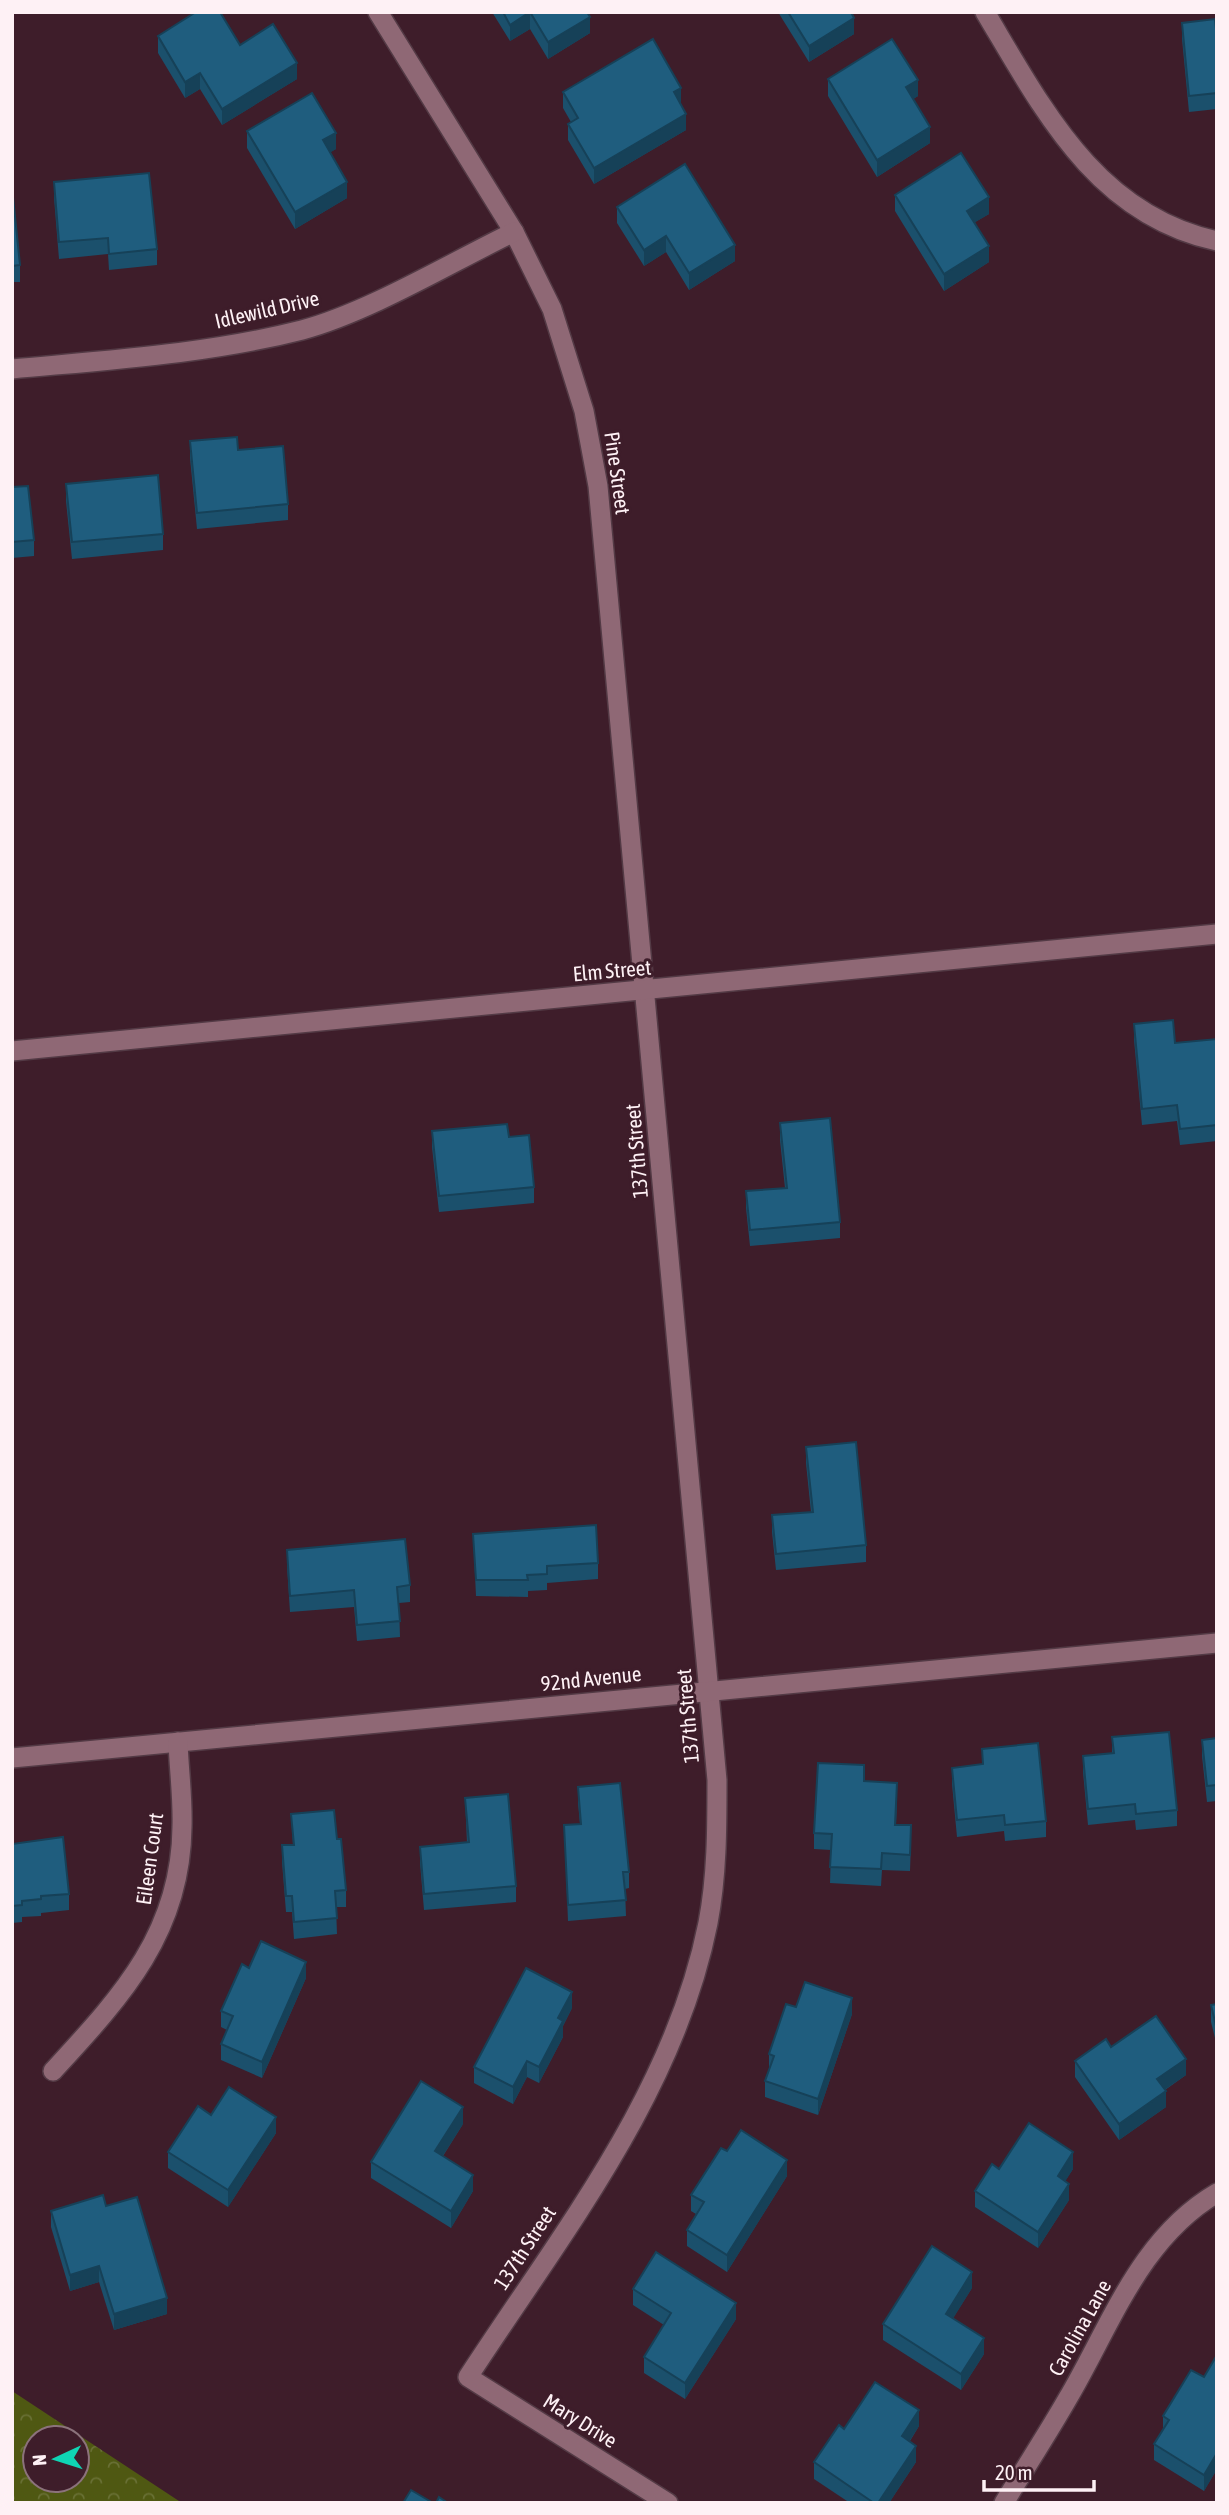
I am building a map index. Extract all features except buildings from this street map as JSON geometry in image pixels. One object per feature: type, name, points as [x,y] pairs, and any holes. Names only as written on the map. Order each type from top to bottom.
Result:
[{"type":"street","name":"Pine Street","points":[[378,12],[514,232],[552,309],[584,411],[598,486],[645,990]]},
{"type":"street","points":[[985,12],[1036,98],[1091,171],[1154,219],[1217,241]]},
{"type":"street","name":"Idlewild Drive","points":[[12,369],[163,354],[304,329],[357,309],[514,232]]},
{"type":"street","name":"Elm Street","points":[[12,1051],[1217,934]]},
{"type":"street","name":"137th Street","points":[[468,2377],[633,2123],[658,2074],[685,2002],[708,1923],[717,1850],[717,1780],[645,990]]},
{"type":"street","name":"92nd Avenue","points":[[12,1758],[1217,1643]]},
{"type":"street","name":"Eileen Court","points":[[53,2071],[115,2004],[142,1968],[164,1920],[176,1878],[183,1829],[178,1742]]},
{"type":"street","name":"Carolina Lane","points":[[1004,2503],[1068,2398],[1140,2266],[1165,2234],[1217,2193]]},
{"type":"street","name":"Mary Drive","points":[[468,2377],[668,2503]]},
{"type":"green space","points":[[12,2391],[62,2424],[21,2424],[21,2494],[91,2494],[91,2443],[182,2503],[12,2503]]}]
